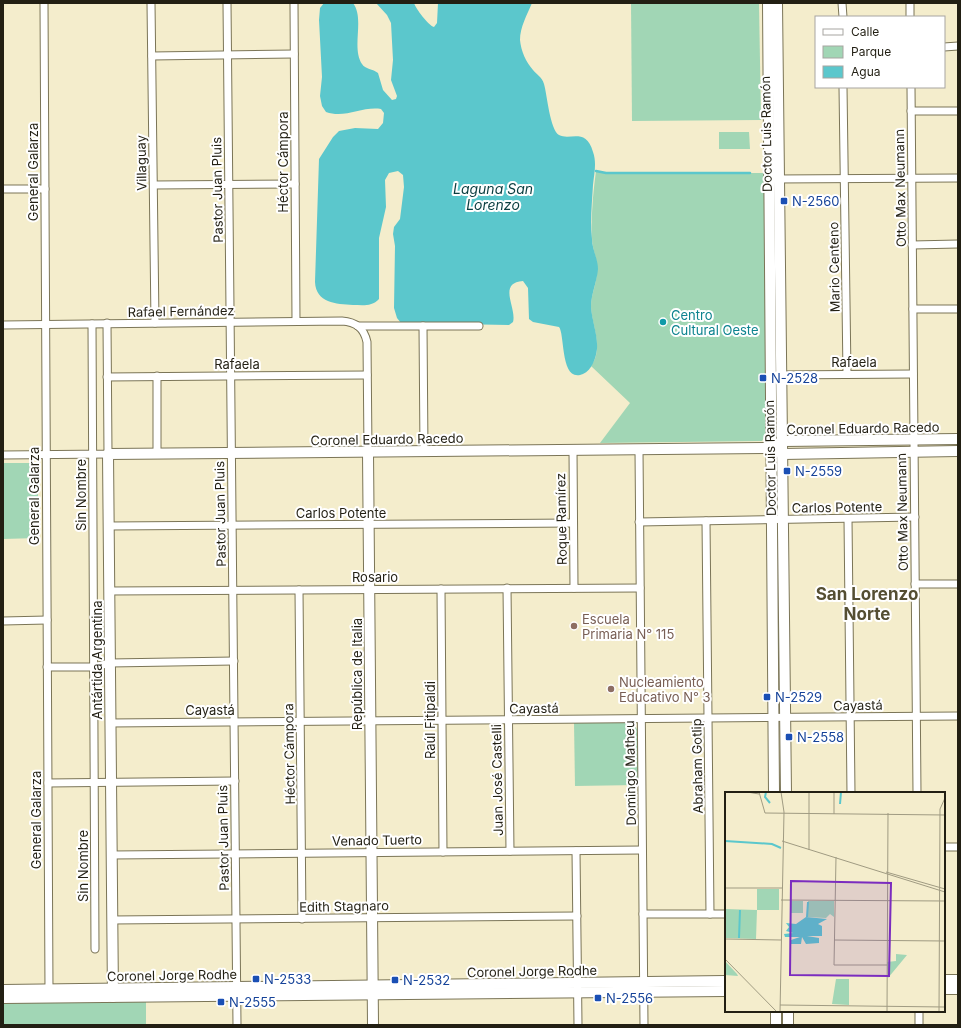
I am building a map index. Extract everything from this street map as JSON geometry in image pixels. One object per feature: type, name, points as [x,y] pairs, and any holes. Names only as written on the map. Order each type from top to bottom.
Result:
[{"type":"main road","name":"Doctor Luis Ramón","points":[[768,3],[774,792]]},
{"type":"main road","name":"Doctor Luis Ramón","points":[[777,3],[786,792]]},
{"type":"main road","name":"Coronel Eduardo Racedo","points":[[771,448],[783,441],[958,439]]},
{"type":"main road","name":"Coronel Eduardo Racedo","points":[[108,454],[771,448],[783,454],[958,451]]},
{"type":"main road","name":"República de Italia","points":[[368,452],[373,1025]]},
{"type":"main road","name":"Antártida Argentina","points":[[108,454],[113,993]]},
{"type":"main road","points":[[945,980],[958,980]]},
{"type":"main road","name":"Coronel Jorge Rodhe","points":[[3,998],[113,993],[644,987],[725,981]]},
{"type":"main road","name":"Coronel Jorge Rodhe","points":[[644,987],[725,991]]},
{"type":"main road","name":"Coronel Jorge Rodhe","points":[[3,990],[49,989],[113,993]]},
{"type":"main road","points":[[945,989],[958,989]]},
{"type":"main road","points":[[776,1012],[776,1025]]},
{"type":"main road","points":[[788,1012],[788,1025]]},
{"type":"street","name":"General Galarza","points":[[44,3],[49,989]]},
{"type":"street","name":"Villaguay","points":[[151,3],[155,323]]},
{"type":"street","name":"Pastor Juan Pluis","points":[[227,3],[237,1025]]},
{"type":"street","name":"Héctor Cámpora","points":[[294,3],[296,321]]},
{"type":"street","points":[[842,3],[843,16]]},
{"type":"street","points":[[910,3],[910,16]]},
{"type":"street","points":[[945,47],[958,46]]},
{"type":"street","points":[[152,56],[294,54]]},
{"type":"street","name":"Mario Centeno","points":[[844,88],[847,374]]},
{"type":"street","name":"Otto Max Neumann","points":[[911,88],[917,792]]},
{"type":"street","points":[[911,111],[958,111]]},
{"type":"street","points":[[769,179],[958,178]]},
{"type":"street","points":[[154,185],[295,184]]},
{"type":"street","points":[[3,189],[45,189]]},
{"type":"street","points":[[912,245],[958,244]]},
{"type":"street","points":[[913,309],[958,309]]},
{"type":"street","name":"Rafael Fernández","points":[[3,324],[342,321],[358,326],[479,326]]},
{"type":"street","name":"Antártida Argentina","points":[[107,323],[108,454]]},
{"type":"street","name":"Sin Nombre","points":[[92,324],[95,949]]},
{"type":"street","name":"República de Italia","points":[[358,326],[362,330],[367,342],[368,452]]},
{"type":"street","points":[[423,326],[424,452]]},
{"type":"street","name":"Rafaela","points":[[770,375],[913,374]]},
{"type":"street","name":"Rafaela","points":[[107,376],[367,375]]},
{"type":"street","points":[[157,376],[158,454]]},
{"type":"street","name":"Roque Ramírez","points":[[572,450],[574,588]]},
{"type":"street","name":"Domingo Matheu","points":[[639,450],[644,1025]]},
{"type":"street","name":"Coronel Eduardo Racedo","points":[[3,455],[108,454]]},
{"type":"street","name":"Carlos Potente","points":[[639,522],[915,517]]},
{"type":"street","points":[[848,519],[851,792]]},
{"type":"street","name":"Abraham Gotlip","points":[[706,521],[710,914]]},
{"type":"street","name":"Carlos Potente","points":[[109,526],[573,523]]},
{"type":"street","points":[[915,584],[958,584]]},
{"type":"street","name":"Juan José Castelli","points":[[507,588],[510,851]]},
{"type":"street","name":"Rosario","points":[[109,591],[640,588]]},
{"type":"street","name":"Raúl Fitipaldi","points":[[441,589],[443,852]]},
{"type":"street","name":"Héctor Cámpora","points":[[299,590],[302,919]]},
{"type":"street","points":[[3,621],[47,620]]},
{"type":"street","points":[[47,667],[94,667],[110,663],[234,661]]},
{"type":"street","name":"Cayastá","points":[[110,723],[958,716]]},
{"type":"street","points":[[48,783],[235,781]]},
{"type":"street","points":[[945,847],[958,847]]},
{"type":"street","name":"Venado Tuerto","points":[[112,855],[642,850]]},
{"type":"street","points":[[576,851],[578,1025]]},
{"type":"street","points":[[643,914],[725,914]]},
{"type":"street","name":"Edith Stagnaro","points":[[112,920],[577,916]]},
{"type":"street","points":[[919,1012],[919,1025]]},
{"type":"green space","points":[[631,3],[759,3],[761,120],[632,121]]},
{"type":"green space","points":[[719,132],[749,132],[750,149],[719,149]]},
{"type":"green space","points":[[596,171],[606,173],[764,173],[767,434],[762,441],[600,443],[630,403],[591,366],[597,352],[591,307],[597,271],[597,263],[592,242],[592,204]]},
{"type":"green space","points":[[3,463],[38,463],[38,538],[3,539]]},
{"type":"green space","points":[[779,531],[781,707],[779,707],[776,532]]},
{"type":"green space","points":[[574,723],[629,723],[635,726],[638,731],[638,785],[575,786]]},
{"type":"green space","points":[[146,1001],[146,1025],[3,1025],[3,1002]]},
{"type":"water","name":"Laguna San Lorenzo","points":[[324,3],[353,3],[358,17],[357,41],[359,57],[363,66],[378,73],[383,90],[392,100],[396,99],[397,96],[391,80],[393,60],[391,23],[387,15],[376,3],[414,3],[422,16],[434,27],[437,23],[438,3],[532,3],[520,35],[521,48],[524,56],[530,67],[543,82],[551,119],[556,132],[563,136],[582,137],[590,144],[595,160],[591,226],[592,243],[598,269],[591,307],[597,338],[597,349],[593,363],[589,370],[583,374],[576,375],[570,372],[565,357],[559,327],[533,322],[529,319],[528,288],[523,281],[515,283],[511,286],[509,291],[514,316],[513,322],[509,325],[401,323],[397,318],[394,308],[395,246],[393,234],[394,227],[400,219],[404,187],[403,175],[398,171],[389,173],[385,180],[386,207],[379,238],[379,299],[376,302],[367,305],[347,305],[328,301],[319,294],[316,289],[315,282],[319,159],[333,137],[339,131],[355,128],[378,129],[383,123],[384,113],[381,109],[367,109],[333,114],[326,112],[322,106],[320,96],[322,77],[319,20],[320,8]]},
{"type":"waterway","points":[[596,171],[606,173],[750,173]]},
{"type":"place","name":"N-2560","points":[[784,201]]},
{"type":"place","name":"Centro Cultural Oeste","points":[[663,322]]},
{"type":"place","name":"N-2528","points":[[763,378]]},
{"type":"place","name":"N-2559","points":[[787,471]]},
{"type":"place","name":"Escuela Primaria N° 115","points":[[574,626]]},
{"type":"place","name":"Nucleamiento Educativo N° 3","points":[[611,689]]},
{"type":"place","name":"N-2529","points":[[767,697]]},
{"type":"place","name":"N-2558","points":[[789,737]]},
{"type":"place","name":"N-2533","points":[[256,979]]},
{"type":"place","name":"N-2532","points":[[395,980]]},
{"type":"place","name":"N-2556","points":[[598,998]]},
{"type":"place","name":"N-2555","points":[[221,1002]]},
{"type":"district","name":"San Lorenzo Norte","points":[[867,604]]}]
